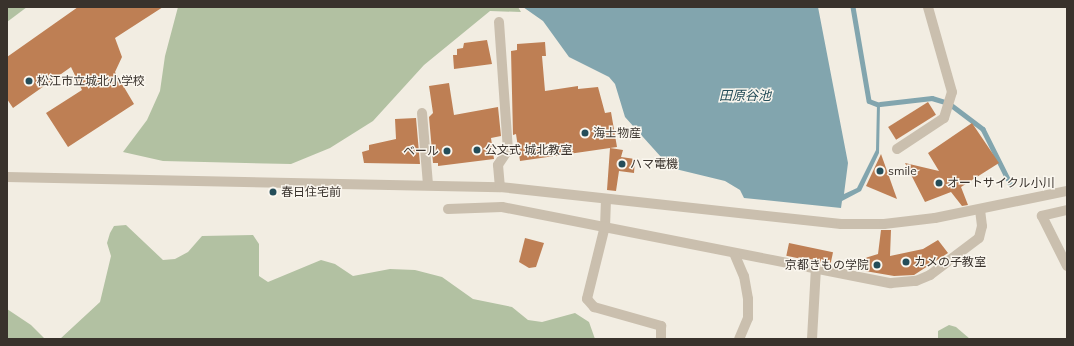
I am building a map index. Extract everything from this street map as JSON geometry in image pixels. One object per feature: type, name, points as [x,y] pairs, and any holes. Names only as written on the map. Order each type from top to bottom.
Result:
[{"type":"street","points":[[897,149],[944,118],[952,92],[928,7]]},
{"type":"street","points":[[499,22],[508,150],[498,165],[500,187]]},
{"type":"street","points":[[422,113],[428,184]]},
{"type":"street","points":[[7,177],[428,184],[500,187],[841,224],[884,224],[980,210],[1067,191]]},
{"type":"street","points":[[606,199],[605,226],[587,299],[594,306],[661,326],[661,339]]},
{"type":"street","points":[[448,209],[502,207],[891,283],[916,281],[930,275],[979,238],[982,226],[980,210]]},
{"type":"street","points":[[1067,210],[1042,216],[1067,266]]},
{"type":"street","points":[[734,253],[744,276],[748,299],[748,318],[739,339]]},
{"type":"street","points":[[812,339],[816,268]]},
{"type":"green space","points":[[7,7],[27,7],[7,22]]},
{"type":"green space","points":[[178,7],[518,7],[521,12],[490,11],[424,65],[373,121],[330,148],[291,164],[163,161],[123,152],[147,120],[160,91],[165,56]]},
{"type":"green space","points":[[126,225],[163,260],[175,259],[188,252],[202,236],[253,235],[259,244],[259,276],[268,282],[321,260],[335,264],[353,276],[390,269],[415,270],[442,277],[473,299],[512,307],[528,320],[542,322],[575,313],[589,322],[595,339],[60,339],[100,302],[111,256],[107,243],[110,233],[114,226]]},
{"type":"green space","points":[[7,309],[31,325],[45,339],[7,339]]},
{"type":"green space","points":[[949,325],[956,327],[970,339],[938,339],[938,331]]},
{"type":"water","name":"田原谷池","points":[[523,7],[818,7],[848,163],[844,194],[857,188],[876,150],[877,104],[880,104],[879,153],[861,191],[842,201],[841,208],[744,198],[740,190],[725,181],[659,165],[661,157],[625,117],[615,84],[609,77],[569,57],[543,21]]},
{"type":"building","name":"松江市立城北小学校","points":[[78,7],[163,7],[115,38],[122,57],[115,72],[134,104],[68,147],[46,113],[82,90],[71,67],[13,108],[7,99],[7,57]]},
{"type":"building","points":[[487,40],[492,64],[454,69],[453,55],[457,55],[457,49],[463,48],[464,43]]},
{"type":"building","points":[[545,42],[546,56],[542,56],[545,91],[578,86],[578,89],[598,87],[605,113],[611,112],[617,147],[520,161],[516,134],[513,135],[511,51],[517,50],[517,44]]},
{"type":"building","points":[[449,83],[454,115],[498,107],[501,136],[491,138],[494,159],[438,166],[438,163],[433,163],[429,117],[433,113],[429,86]]},
{"type":"building","points":[[928,102],[936,115],[896,140],[888,127]]},
{"type":"building","points":[[416,118],[420,164],[364,163],[362,152],[369,150],[369,145],[396,139],[395,119]]},
{"type":"building","points":[[972,123],[999,163],[961,187],[968,205],[962,206],[951,192],[925,202],[905,163],[939,171],[928,153]]},
{"type":"building","points":[[610,148],[623,150],[621,157],[635,159],[634,173],[619,171],[616,191],[607,190]]},
{"type":"building","name":"smile","points":[[881,154],[897,199],[866,186]]},
{"type":"building","points":[[881,230],[891,230],[890,256],[923,249],[938,240],[948,253],[914,275],[894,276],[865,271],[865,258],[878,254]]},
{"type":"building","points":[[525,238],[544,243],[536,267],[529,268],[519,262]]},
{"type":"building","points":[[789,243],[833,252],[830,265],[786,256]]},
{"type":"waterway","points":[[853,7],[869,101],[877,104]]},
{"type":"waterway","points":[[880,104],[932,98],[948,103]]},
{"type":"waterway","points":[[950,104],[983,129],[1011,185]]},
{"type":"place","name":"松江市立城北小学校","points":[[29,81]]},
{"type":"place","name":"海士物産","points":[[585,133]]},
{"type":"place","name":"公文式 城北教室","points":[[477,150]]},
{"type":"place","name":"ベール","points":[[447,151]]},
{"type":"place","name":"ハマ電機","points":[[622,164]]},
{"type":"place","name":"smile","points":[[880,171]]},
{"type":"place","name":"オートサイクル小川","points":[[939,183]]},
{"type":"place","name":"春日住宅前","points":[[273,192]]},
{"type":"place","name":"カメの子教室","points":[[906,262]]},
{"type":"place","name":"京都きもの学院","points":[[877,265]]}]
